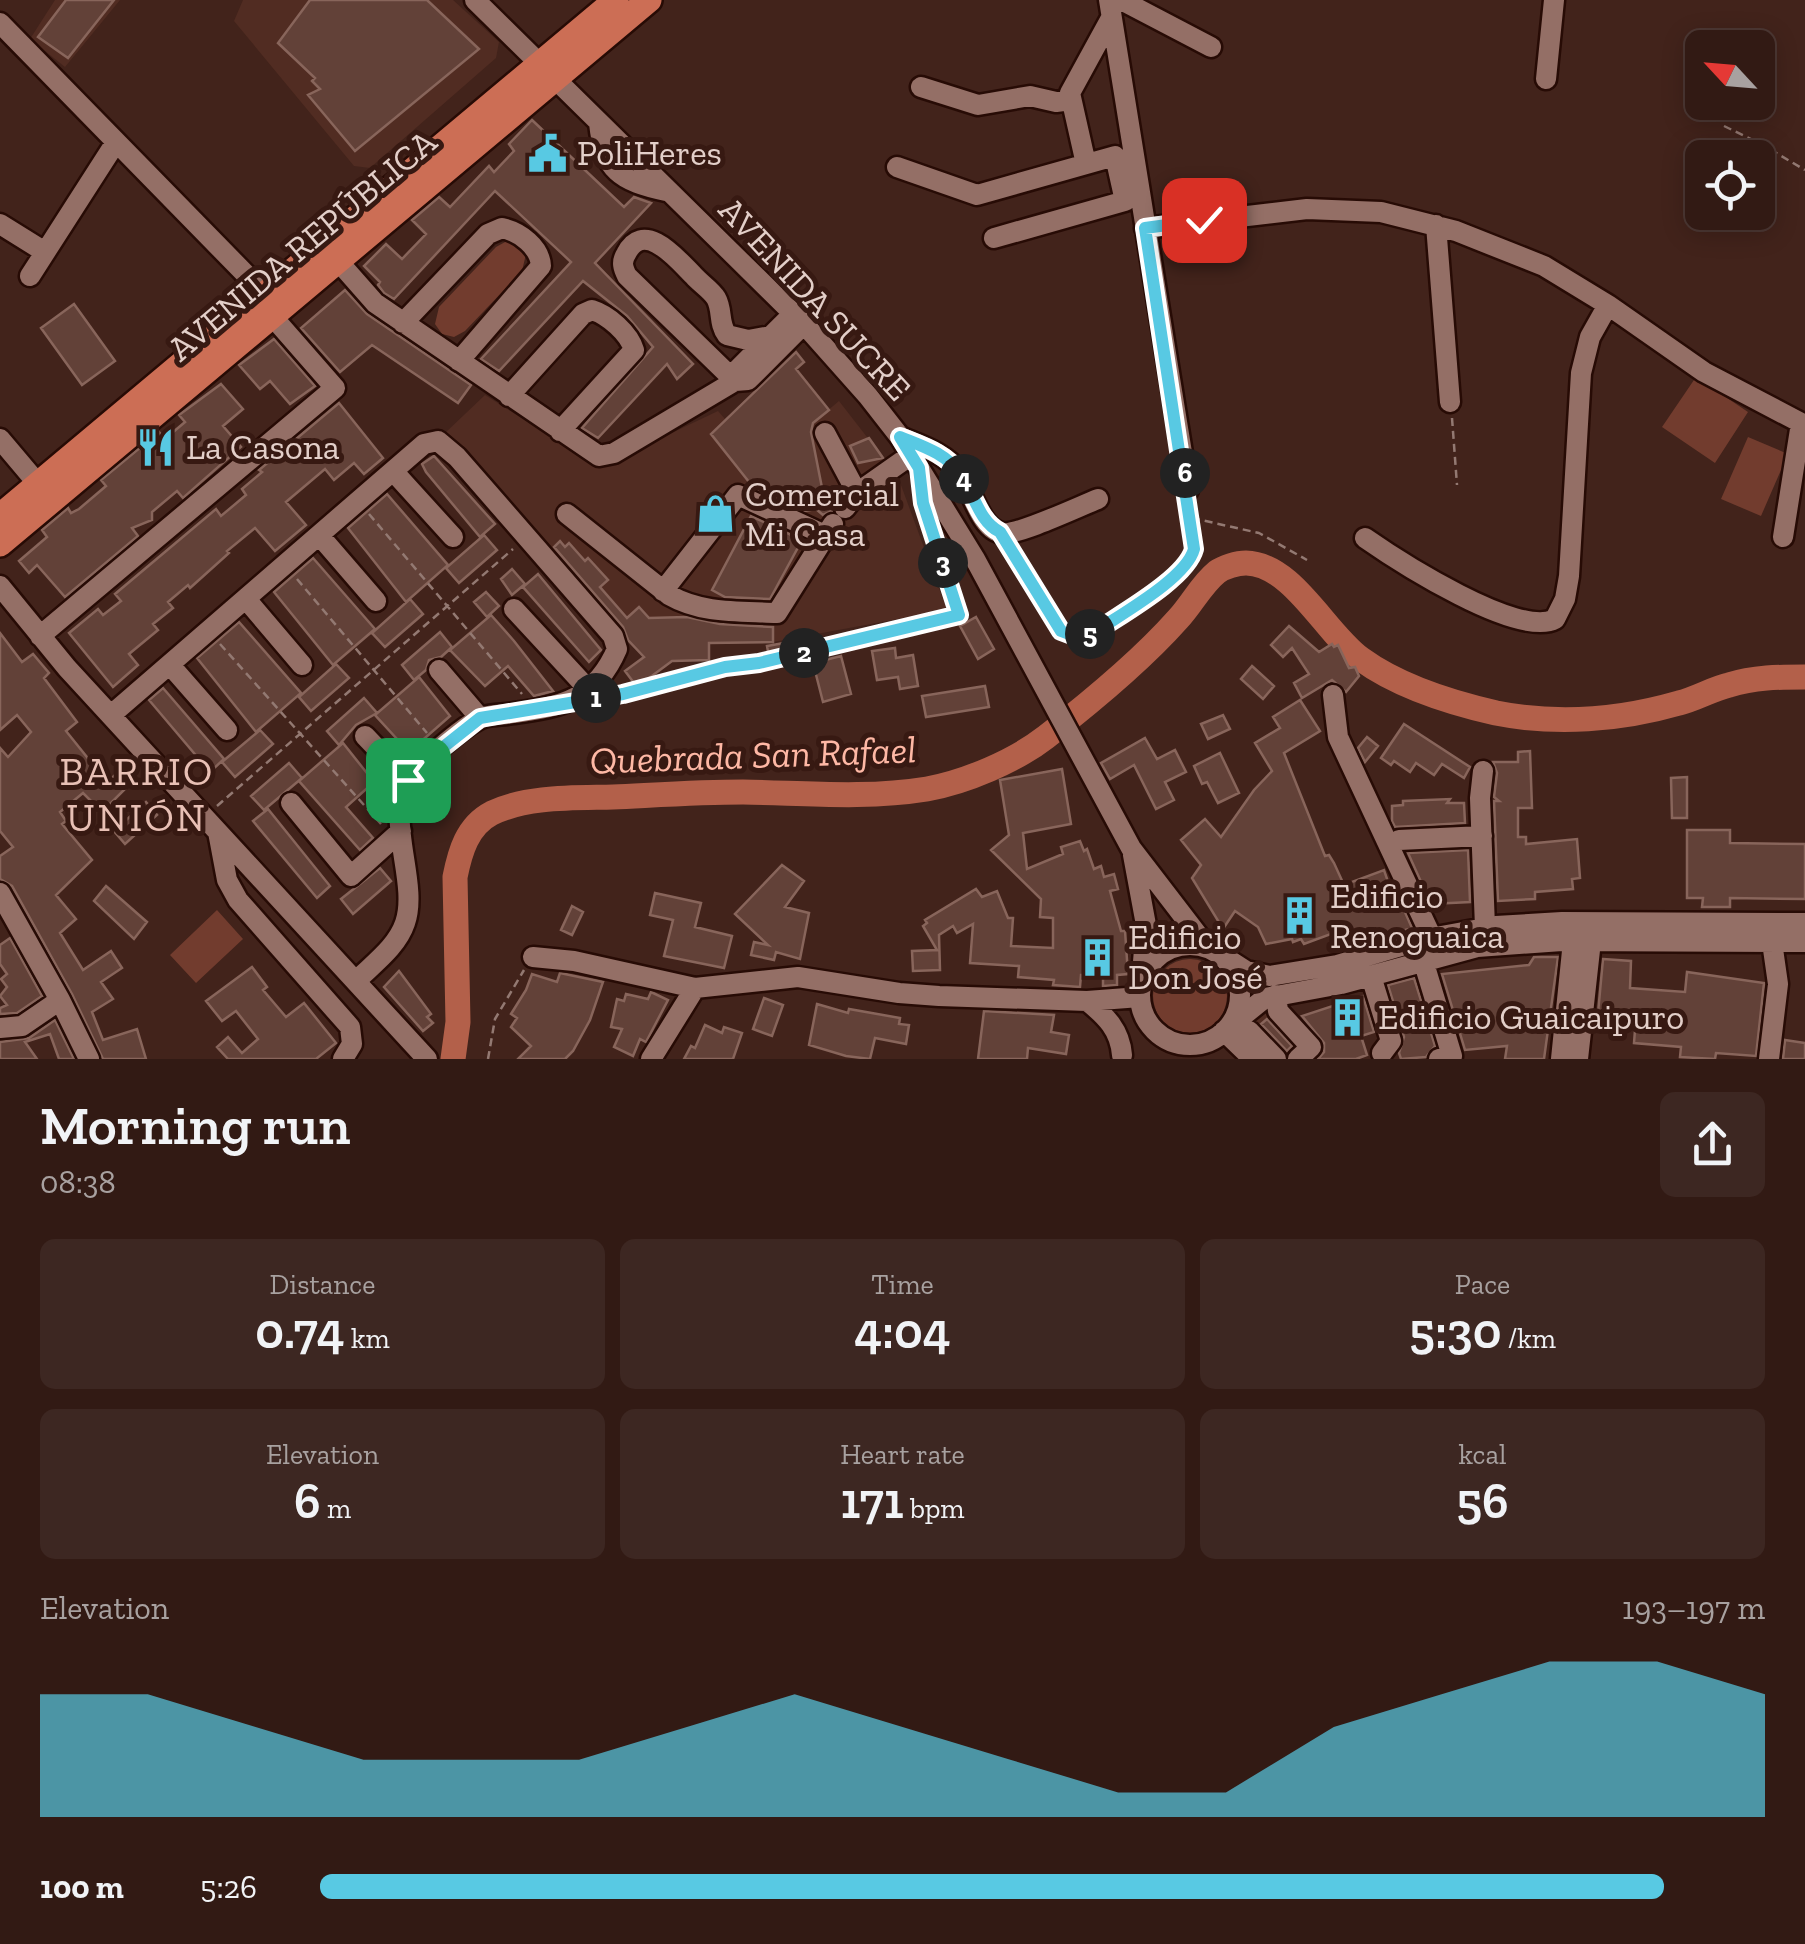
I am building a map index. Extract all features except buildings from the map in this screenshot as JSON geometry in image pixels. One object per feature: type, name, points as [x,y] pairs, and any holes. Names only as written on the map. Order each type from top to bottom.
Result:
[{"type":"main road","name":"AVENIDA REPÚBLICA","points":[[0,516],[269,305],[338,261],[547,72],[616,0]]},
{"type":"main road","name":"AVENIDA REPÚBLICA","points":[[0,544],[269,305],[547,72],[649,0]]},
{"type":"street","name":"AVENIDA SUCRE","points":[[476,0],[850,375],[905,446],[974,559],[1131,848],[1212,950],[1246,972],[1270,976],[1338,965],[1485,927],[1562,922],[1805,923]]},
{"type":"street","points":[[1546,79],[1554,0]]},
{"type":"street","points":[[1114,6],[1211,48]]},
{"type":"street","points":[[1086,164],[1070,93],[1114,6]]},
{"type":"street","points":[[1114,6],[1188,490]]},
{"type":"street","points":[[0,23],[269,305],[335,388],[40,636]]},
{"type":"street","points":[[920,87],[978,105],[1030,96],[1056,102],[1071,100]]},
{"type":"street","points":[[30,276],[116,142]]},
{"type":"street","points":[[897,168],[977,195],[1116,156],[1125,201],[994,238]]},
{"type":"street","points":[[1145,228],[1307,208],[1381,212],[1436,225],[1544,266],[1608,304],[1704,372],[1803,424],[1783,537]]},
{"type":"street","points":[[0,224],[45,252]]},
{"type":"street","points":[[1436,225],[1450,402]]},
{"type":"street","points":[[403,324],[488,234],[506,228],[523,237],[540,256],[541,266],[459,361]]},
{"type":"street","points":[[735,381],[624,272],[623,261],[633,244],[648,240],[664,246],[718,300],[724,331],[736,339],[771,336]]},
{"type":"street","points":[[338,261],[370,299],[403,324],[592,453],[608,455],[735,381],[748,380],[798,319]]},
{"type":"street","points":[[1365,538],[1411,568],[1491,609],[1537,624],[1558,616],[1569,576],[1581,372],[1590,338],[1608,304]]},
{"type":"street","points":[[509,396],[583,314],[592,310],[603,314],[628,337],[633,345],[632,355],[560,431]]},
{"type":"street","points":[[694,342],[719,316]]},
{"type":"street","points":[[735,381],[737,370],[771,336],[798,319]]},
{"type":"street","points":[[825,433],[840,515]]},
{"type":"street","points":[[0,439],[38,484]]},
{"type":"street","points":[[111,715],[426,442],[442,443],[615,640],[614,655],[598,692],[568,704],[480,718],[408,780],[400,799],[407,914],[390,947],[356,981]]},
{"type":"street","points":[[568,514],[663,591],[698,608],[777,613],[840,515],[905,446],[948,460],[960,473],[988,525],[1000,532],[1018,530],[1098,499]]},
{"type":"street","points":[[393,470],[453,537]]},
{"type":"street","points":[[663,591],[738,495],[840,515]]},
{"type":"street","points":[[319,535],[376,601]]},
{"type":"street","points":[[0,586],[111,715],[427,1059]]},
{"type":"street","points":[[246,599],[302,664]]},
{"type":"street","points":[[514,609],[598,692]]},
{"type":"street","points":[[170,664],[227,730]]},
{"type":"street","points":[[439,670],[480,718]]},
{"type":"street","points":[[1333,694],[1338,737],[1432,938]]},
{"type":"street","points":[[365,736],[408,780]]},
{"type":"street","points":[[1483,771],[1485,927]]},
{"type":"street","points":[[291,803],[351,876],[401,831]]},
{"type":"street","points":[[211,824],[227,880],[238,900],[350,1027],[352,1044],[344,1059]]},
{"type":"street","points":[[1400,840],[1482,836]]},
{"type":"street","name":"AVENIDA SUCRE","points":[[1131,848],[1146,925],[1141,991]]},
{"type":"street","points":[[0,894],[89,1059]]},
{"type":"street","points":[[1227,1030],[1240,1006],[1241,993],[1234,970],[1212,950],[1183,945],[1161,954],[1152,963],[1141,991],[1151,1026],[1163,1038],[1186,1045],[1210,1042],[1227,1030],[1256,1003],[1276,995],[1370,976],[1477,947],[1582,941],[1805,942]]},
{"type":"street","points":[[1560,1059],[1582,941]]},
{"type":"street","points":[[1578,1059],[1582,941]]},
{"type":"street","points":[[1769,1059],[1778,984],[1772,942]]},
{"type":"street","points":[[534,957],[574,961],[695,988],[798,977],[899,993],[1087,1001],[1141,991]]},
{"type":"street","points":[[1423,960],[1452,1056],[1440,1059]]},
{"type":"street","points":[[1370,976],[1391,1042],[1382,1054]]},
{"type":"street","points":[[651,1059],[695,988]]},
{"type":"street","points":[[1276,995],[1280,1014],[1311,1047],[1298,1059]]},
{"type":"street","points":[[0,1028],[22,1026],[60,1000]]},
{"type":"street","points":[[1087,1001],[1109,1020],[1121,1043],[1120,1057]]},
{"type":"street","points":[[1120,1057],[1151,1026]]},
{"type":"street","points":[[1227,1030],[1253,1059]]},
{"type":"street","points":[[1227,1030],[1249,1031],[1276,1059]]},
{"type":"path","points":[[1724,126],[1805,170]]},
{"type":"path","points":[[1450,402],[1458,485]]},
{"type":"path","points":[[1000,532],[1054,623],[1068,636],[1092,634],[1188,564],[1194,549],[1188,490]]},
{"type":"path","points":[[358,501],[536,711]]},
{"type":"path","points":[[598,692],[959,615],[923,503]]},
{"type":"path","points":[[1191,518],[1259,533],[1307,560]]},
{"type":"path","points":[[211,824],[299,736],[527,537]]},
{"type":"path","points":[[285,565],[441,750]]},
{"type":"path","points":[[209,631],[382,825],[401,831]]},
{"type":"path","points":[[488,1059],[495,1019],[534,957]]},
{"type":"shaded area","points":[[55,0],[120,0],[65,67],[30,39]]},
{"type":"shaded area","points":[[243,0],[453,0],[499,42],[496,58],[370,168],[354,166],[234,21]]},
{"type":"shaded area","points":[[507,241],[519,244],[526,254],[522,271],[465,331],[454,337],[442,334],[435,324],[439,307],[496,247]]},
{"type":"shaded area","points":[[1696,377],[1748,412],[1715,463],[1662,427]]},
{"type":"shaded area","name":"Comercial Mi Casa","points":[[485,395],[595,464],[619,458],[718,411],[725,419],[711,434],[747,478],[839,401],[898,477],[947,610],[773,642],[647,644],[639,651],[444,434]]},
{"type":"shaded area","points":[[1748,437],[1788,454],[1761,516],[1721,499]]},
{"type":"shaded area","points":[[217,910],[243,939],[196,983],[170,955]]},
{"type":"shaded area","points":[[1190,959],[1204,961],[1216,970],[1225,982],[1225,1010],[1216,1022],[1204,1031],[1190,1033],[1176,1031],[1164,1022],[1155,1010],[1153,996],[1155,982],[1164,970],[1176,961]]},
{"type":"shaded area","points":[[1275,1004],[1336,1051],[1328,1059],[1264,1059],[1240,1034]]},
{"type":"waterway","name":"Quebrada San Rafael","points":[[453,1059],[458,1022],[455,877],[462,849],[483,818],[520,803],[551,799],[727,792],[881,794],[958,781],[1020,754],[1063,724],[1148,651],[1211,577],[1231,566],[1263,566],[1279,575],[1348,647],[1376,669],[1426,692],[1496,713],[1565,720],[1611,717],[1679,703],[1748,680],[1805,677]]},
{"type":"place","name":"PoliHeres","points":[[547,153]]},
{"type":"place","name":"La Casona","points":[[156,447]]},
{"type":"place","name":"Comercial Mi Casa","points":[[715,514]]},
{"type":"place","name":"Edificio Renoguaica","points":[[1300,916]]},
{"type":"place","name":"Edificio Don José","points":[[1098,957]]},
{"type":"place","name":"Edificio Guaicaipuro","points":[[1348,1017]]},
{"type":"district","name":"BARRIO UNIÓN","points":[[137,794]]},
{"type":"route","points":[[408,780],[422,764],[486,716],[623,694],[959,615],[923,503],[919,468],[900,437],[935,452],[960,473],[988,525],[1000,532],[1061,631],[1077,637],[1092,634],[1174,576],[1192,557],[1188,490],[1145,228],[1204,220]]}]
